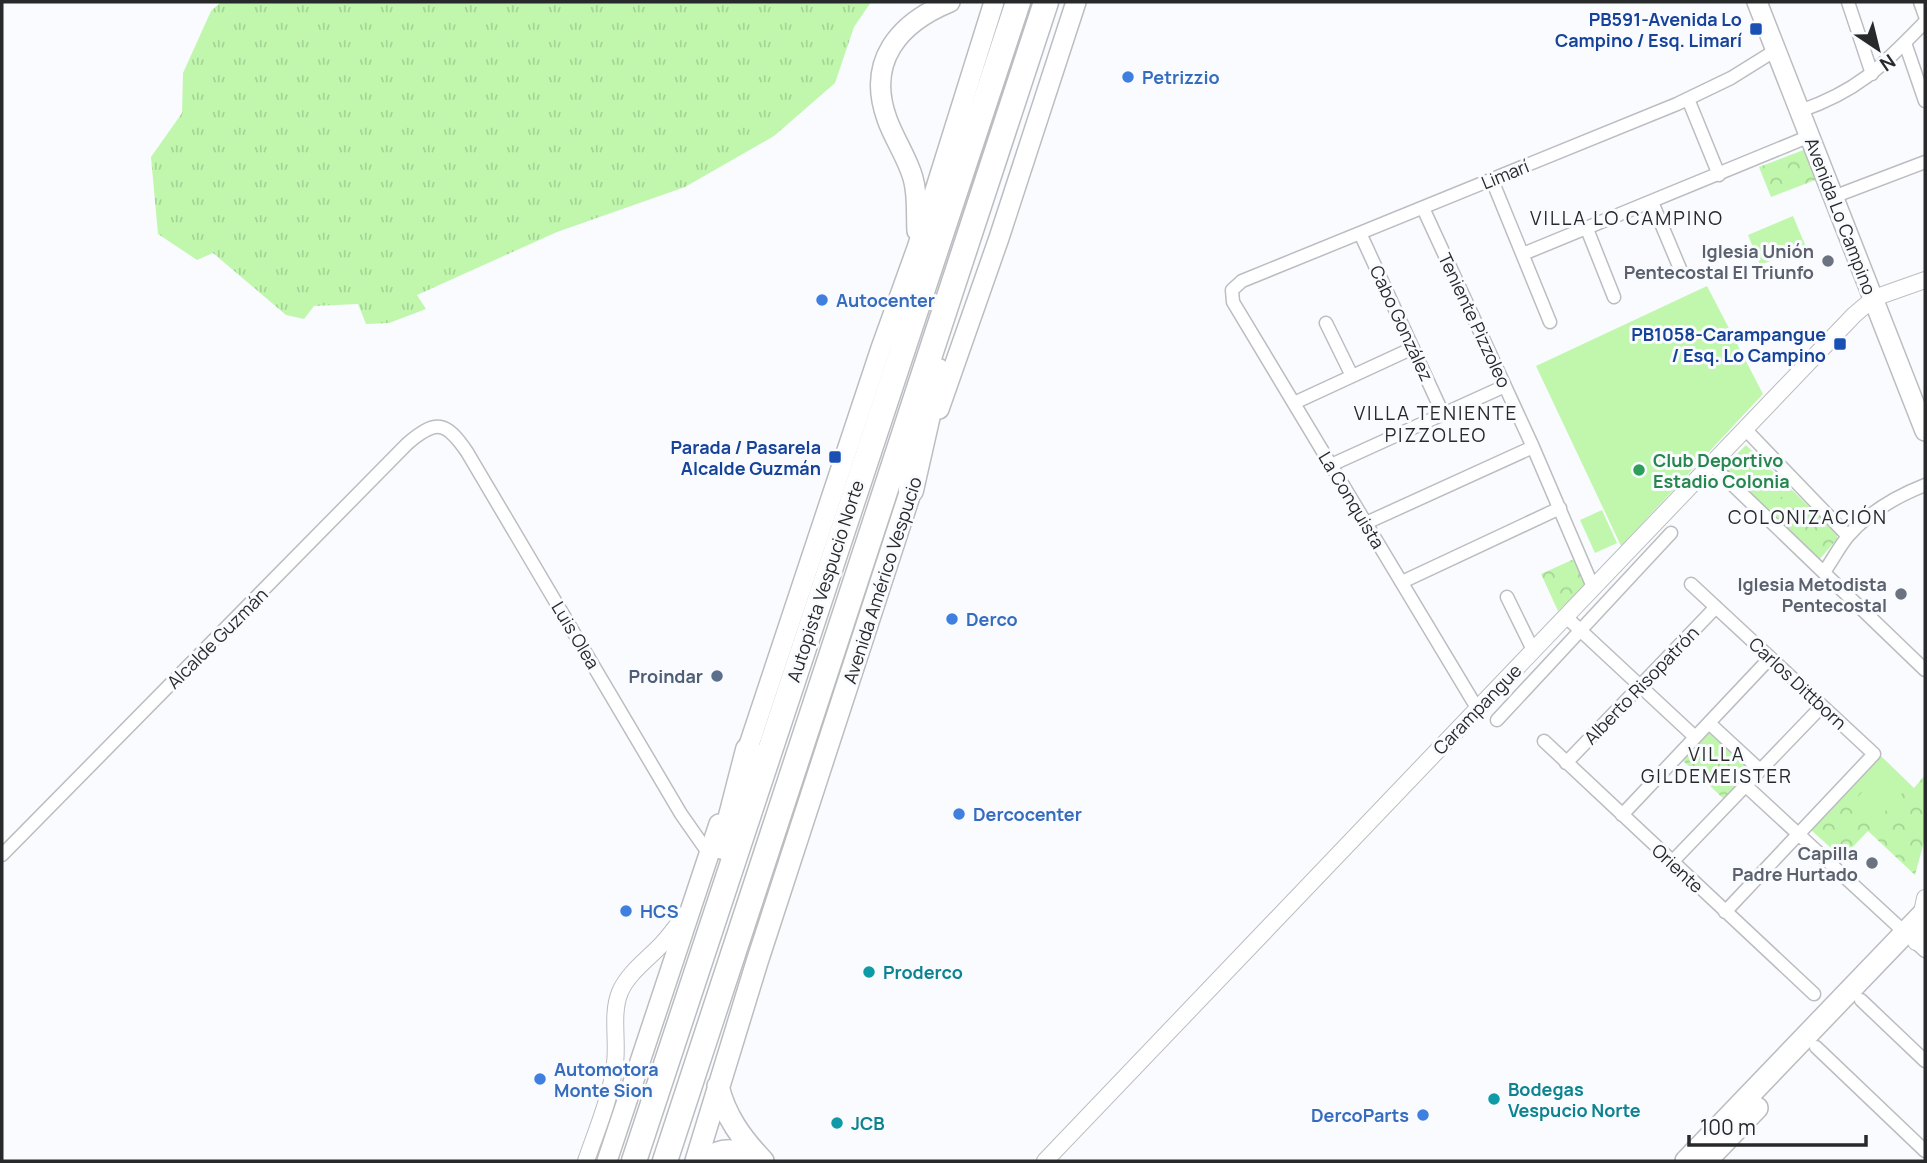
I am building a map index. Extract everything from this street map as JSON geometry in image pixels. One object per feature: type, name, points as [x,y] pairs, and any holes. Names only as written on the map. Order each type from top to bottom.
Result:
[{"type":"highway","name":"Autopista Vespucio Norte","points":[[634,1161],[1018,2]]},
{"type":"highway","name":"Autopista Vespucio Norte","points":[[665,1161],[1046,2]]},
{"type":"highway","points":[[911,490],[939,367],[954,278]]},
{"type":"highway","points":[[699,963],[729,820],[748,750]]},
{"type":"main road","points":[[917,248],[914,183],[884,109],[882,73],[885,59],[900,34],[922,15],[950,2]]},
{"type":"main road","points":[[607,1161],[690,909],[748,750],[917,248],[995,2]]},
{"type":"main road","name":"Avenida Américo Vespucio","points":[[696,1161],[718,1085],[911,490],[999,238],[1076,2]]},
{"type":"main road","name":"Avenida Lo Campino","points":[[1757,2],[1925,430]]},
{"type":"main road","points":[[1706,1161],[1861,1000],[1920,926]]},
{"type":"main road","points":[[1685,1161],[1920,926]]},
{"type":"main road","points":[[718,1085],[725,1108],[735,1127],[760,1161]]},
{"type":"main road","points":[[703,1161],[718,1152],[730,1150],[742,1152],[760,1161]]},
{"type":"street","points":[[1848,2],[1872,74]]},
{"type":"street","points":[[1920,2],[1925,16]]},
{"type":"street","points":[[1800,111],[1838,96],[1872,74],[1925,22]]},
{"type":"street","points":[[1905,43],[1925,101]]},
{"type":"street","name":"Limarí","points":[[1232,290],[1242,281],[1688,99],[1740,73],[1776,50]]},
{"type":"street","points":[[1688,99],[1719,175]]},
{"type":"street","points":[[1523,254],[1810,136]]},
{"type":"street","points":[[1833,197],[1925,162]]},
{"type":"street","points":[[1492,180],[1550,323]]},
{"type":"street","points":[[1652,202],[1681,271]]},
{"type":"street","name":"Teniente Pizzoleo","points":[[1423,208],[1533,447],[1593,587]]},
{"type":"street","points":[[1587,229],[1614,296]]},
{"type":"street","name":"Cabo González","points":[[1360,233],[1443,414]]},
{"type":"street","name":"Carampangue","points":[[1045,1161],[1854,315],[1874,298],[1925,280]]},
{"type":"street","name":"La Conquista","points":[[1232,290],[1233,302],[1477,708]]},
{"type":"street","points":[[1326,323],[1352,376]]},
{"type":"street","points":[[1294,403],[1413,348]]},
{"type":"street","points":[[1331,465],[1505,386]]},
{"type":"street","name":"Luis Olea","points":[[436,425],[453,433],[467,453],[681,814],[709,854]]},
{"type":"street","name":"Alcalde Guzmán","points":[[2,855],[407,444],[423,430],[436,425]]},
{"type":"street","points":[[1745,429],[1848,536]]},
{"type":"street","points":[[1366,523],[1533,447]]},
{"type":"street","points":[[1711,464],[1925,670]]},
{"type":"street","points":[[1824,572],[1848,536],[1877,510],[1925,485]]},
{"type":"street","points":[[1402,582],[1560,508]]},
{"type":"street","name":"Carampangue","points":[[1497,720],[1671,533]]},
{"type":"street","name":"Carlos Dittborn","points":[[1691,584],[1874,754],[1798,834]]},
{"type":"street","points":[[1507,597],[1533,650]]},
{"type":"street","name":"Alberto Risopatrón","points":[[1566,763],[1716,607]]},
{"type":"street","points":[[1565,616],[1695,737]]},
{"type":"street","points":[[1622,815],[1770,658]]},
{"type":"street","points":[[1672,862],[1822,706]]},
{"type":"street","points":[[1709,723],[1760,770]]},
{"type":"street","name":"Oriente","points":[[1544,741],[1814,994]]},
{"type":"street","points":[[1745,785],[1798,834],[1920,926]]},
{"type":"street","points":[[1725,912],[1798,834]]},
{"type":"street","points":[[586,1161],[614,1071],[617,1052],[616,1009],[620,993],[631,975],[664,942],[690,909]]},
{"type":"street","points":[[1861,1000],[1925,1061]]},
{"type":"street","points":[[1816,1048],[1925,1151]]},
{"type":"green space","points":[[221,2],[871,2],[854,27],[835,83],[774,136],[685,187],[557,232],[417,295],[426,309],[389,323],[366,324],[358,304],[314,306],[304,319],[286,315],[213,253],[197,260],[158,234],[151,157],[182,113],[183,73],[211,11]]},
{"type":"green space","points":[[1806,149],[1818,179],[1771,197],[1759,167]]},
{"type":"green space","points":[[1793,216],[1806,247],[1760,265],[1748,235]]},
{"type":"green space","name":"Club Deportivo Estadio Colonia","points":[[1707,286],[1763,394],[1621,546],[1536,366]]},
{"type":"green space","points":[[1746,445],[1837,534],[1837,539],[1819,560],[1723,468]]},
{"type":"green space","points":[[1759,459],[1789,489],[1771,508],[1740,477]]},
{"type":"green space","points":[[1602,510],[1617,543],[1595,553],[1580,520]]},
{"type":"green space","points":[[1574,559],[1585,585],[1558,611],[1541,574]]},
{"type":"green space","points":[[1708,732],[1751,772],[1725,800],[1682,760]]},
{"type":"green space","points":[[1881,756],[1914,788],[1925,775],[1925,838],[1915,875],[1868,831],[1842,858],[1810,829]]},
{"type":"green space","points":[[1887,766],[1909,786],[1875,822],[1853,802]]},
{"type":"place","name":"PB591-Avenida Lo Campino / Esq. Limarí","points":[[1756,29]]},
{"type":"place","name":"Petrizzio","points":[[1128,77]]},
{"type":"place","name":"Iglesia Unión Pentecostal El Triunfo","points":[[1828,261]]},
{"type":"place","name":"Autocenter","points":[[822,300]]},
{"type":"place","name":"PB1058-Carampangue / Esq. Lo Campino","points":[[1840,344]]},
{"type":"place","name":"Parada / Pasarela Alcalde Guzmán","points":[[835,457]]},
{"type":"place","name":"Club Deportivo Estadio Colonia","points":[[1639,470]]},
{"type":"place","name":"Iglesia Metodista Pentecostal","points":[[1901,594]]},
{"type":"place","name":"Derco","points":[[952,619]]},
{"type":"place","name":"Proindar","points":[[717,676]]},
{"type":"place","name":"Dercocenter","points":[[959,814]]},
{"type":"place","name":"Capilla Padre Hurtado","points":[[1872,863]]},
{"type":"place","name":"HCS","points":[[626,911]]},
{"type":"place","name":"Proderco","points":[[869,972]]},
{"type":"place","name":"Automotora Monte Sion","points":[[540,1079]]},
{"type":"place","name":"Bodegas Vespucio Norte","points":[[1494,1099]]},
{"type":"place","name":"DercoParts","points":[[1423,1115]]},
{"type":"place","name":"JCB","points":[[837,1123]]},
{"type":"district","name":"VILLA LO CAMPINO","points":[[1627,218]]},
{"type":"district","name":"VILLA TENIENTE PIZZOLEO","points":[[1436,424]]},
{"type":"district","name":"COLONIZACIÓN","points":[[1808,517]]},
{"type":"district","name":"VILLA GILDEMEISTER","points":[[1717,765]]}]
